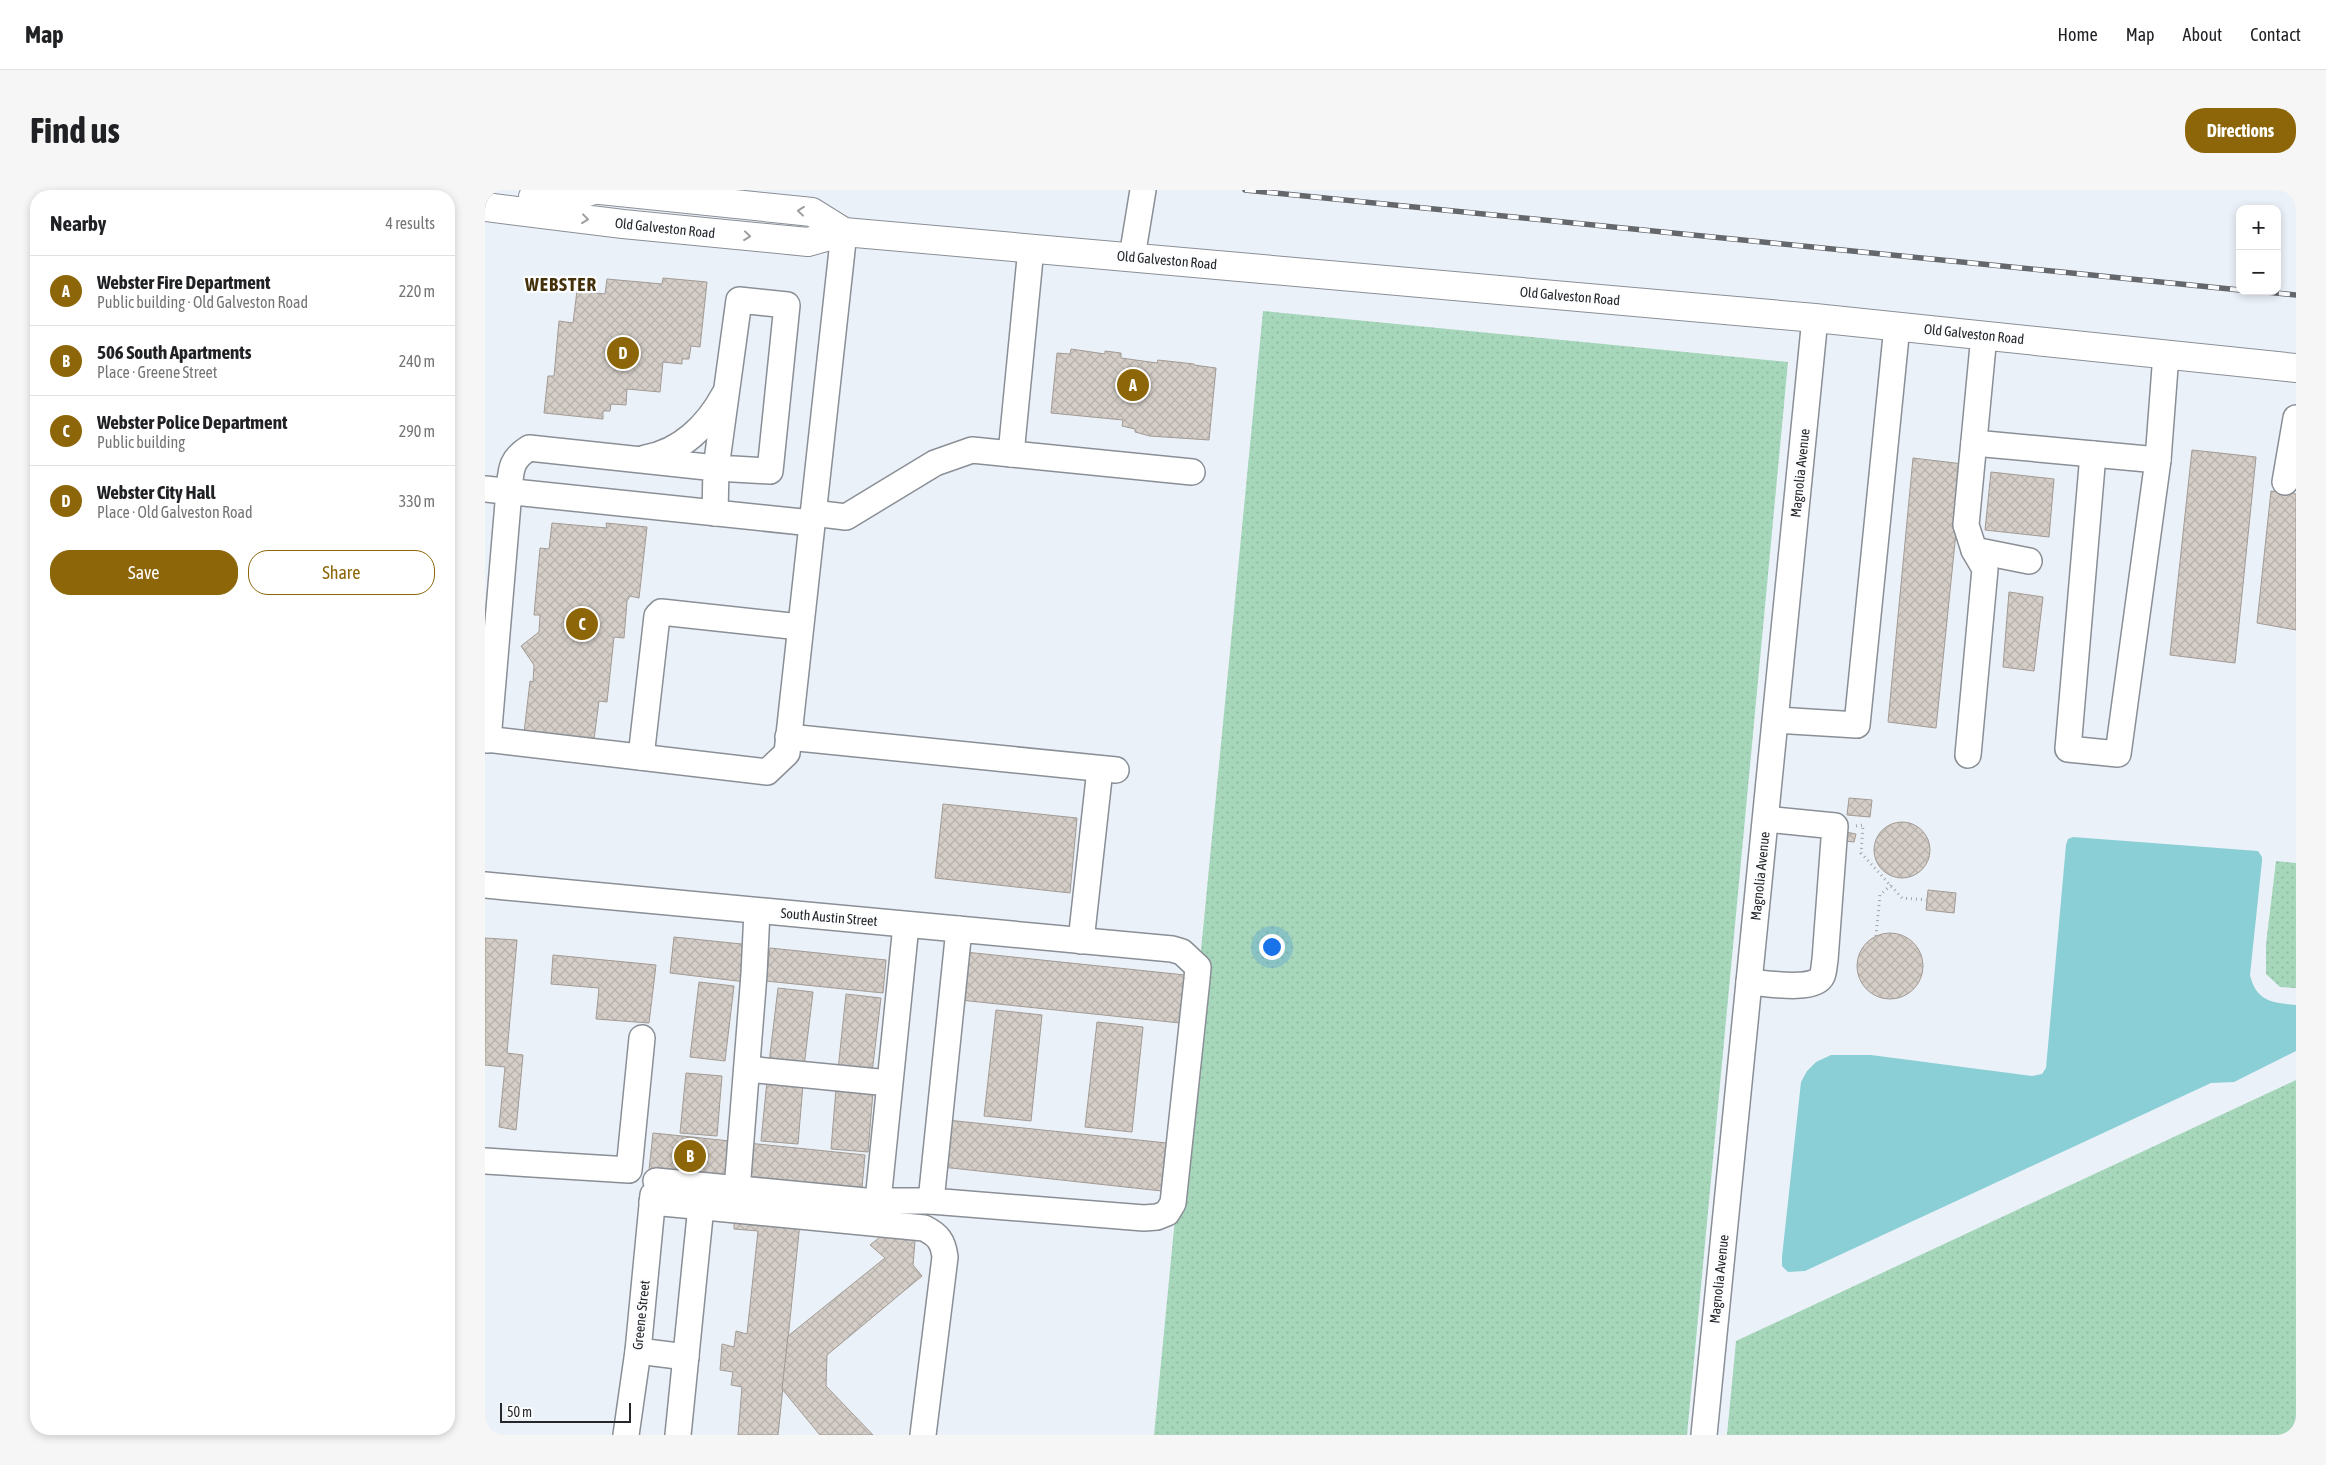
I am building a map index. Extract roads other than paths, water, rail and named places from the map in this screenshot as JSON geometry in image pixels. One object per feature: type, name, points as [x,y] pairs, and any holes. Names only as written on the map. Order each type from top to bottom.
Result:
[{"type":"main road","points":[[488,207],[495,195],[505,193],[561,200],[595,190]]},
{"type":"main road","name":"Old Galveston Road","points":[[600,190],[812,212],[844,232]]},
{"type":"main road","name":"Old Galveston Road","points":[[488,207],[623,224],[808,242],[844,232],[1031,248],[1815,318],[2296,368]]},
{"type":"street","points":[[1132,257],[1143,190]]},
{"type":"street","points":[[715,513],[717,468],[739,300],[787,305],[770,471],[717,468],[529,448],[517,456],[512,468],[497,490],[487,739],[767,772],[787,753],[844,232]]},
{"type":"street","points":[[1011,454],[1031,248]]},
{"type":"street","name":"Magnolia Avenue","points":[[1704,1435],[1815,318]]},
{"type":"street","points":[[1775,720],[1857,725],[1897,326]]},
{"type":"street","points":[[1968,754],[1985,569],[1974,550],[1966,525],[1984,335]]},
{"type":"street","points":[[2093,454],[2068,749],[2117,754],[2159,460],[2166,354]]},
{"type":"street","points":[[638,460],[669,451],[695,434],[715,409],[727,387]]},
{"type":"street","points":[[2285,482],[2296,418]]},
{"type":"street","points":[[1974,443],[2159,460]]},
{"type":"street","points":[[497,490],[715,513],[813,518],[846,517],[935,463],[972,450],[1192,472]]},
{"type":"street","points":[[1974,550],[2029,561]]},
{"type":"street","points":[[641,758],[657,616],[661,612],[801,627]]},
{"type":"street","points":[[788,737],[1108,770],[1081,941]]},
{"type":"street","points":[[1749,982],[1805,986],[1815,983],[1822,977],[1835,826],[1766,819]]},
{"type":"street","name":"South Austin Street","points":[[485,885],[1172,949],[1182,952],[1197,967],[1173,1203],[1167,1213],[1144,1218],[931,1201]]},
{"type":"street","points":[[737,1190],[754,974],[757,910]]},
{"type":"street","points":[[878,1201],[906,924]]},
{"type":"street","points":[[654,1193],[737,1190],[878,1201],[931,1201],[959,929]]},
{"type":"street","points":[[485,1161],[629,1170],[642,1038]]},
{"type":"street","points":[[747,1069],[889,1083]]},
{"type":"street","points":[[654,1193],[701,1206],[924,1228],[937,1235],[943,1244],[945,1257],[923,1435]]},
{"type":"street","name":"Greene Street","points":[[626,1435],[638,1351],[654,1193]]},
{"type":"street","points":[[678,1435],[701,1206]]},
{"type":"street","points":[[638,1351],[686,1357]]},
{"type":"water","points":[[2073,837],[2258,851],[2262,861],[2250,975],[2256,990],[2266,999],[2296,1005],[2296,1051],[2234,1082],[2211,1083],[1805,1271],[1788,1272],[1782,1266],[1782,1257],[1801,1082],[1807,1071],[1816,1062],[1831,1055],[1871,1055],[2032,1076],[2042,1074],[2046,1068],[2066,845],[2068,839]]},
{"type":"railway","points":[[1245,190],[2236,290]]},
{"type":"railway","points":[[2281,293],[2296,295]]},
{"type":"place","name":"Webster City Hall","points":[[623,353]]},
{"type":"place","name":"Webster Fire Department","points":[[1133,385]]},
{"type":"place","name":"Webster Police Department","points":[[582,624]]},
{"type":"place","name":"506 South Apartments","points":[[690,1156]]},
{"type":"district","name":"WEBSTER","points":[[561,284]]}]
